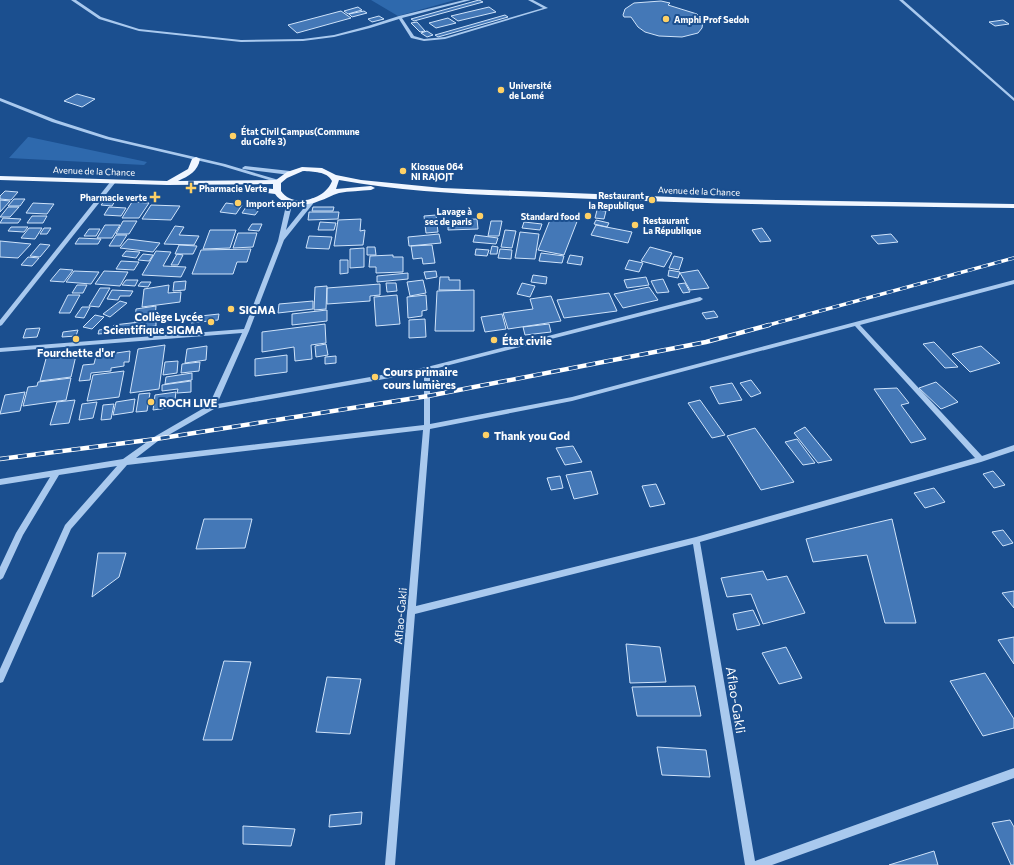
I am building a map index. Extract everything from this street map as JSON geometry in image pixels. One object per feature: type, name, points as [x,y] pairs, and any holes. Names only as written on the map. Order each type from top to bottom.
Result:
[{"type":"main road","points":[[166,183],[184,176],[196,163],[196,159]]},
{"type":"main road","name":"Avenue de la Chance","points":[[290,173],[302,169],[316,169],[328,172],[335,177],[383,186],[710,202],[1014,206]]},
{"type":"main road","points":[[290,173],[278,182],[276,187],[278,192],[290,201]]},
{"type":"main road","points":[[326,196],[335,189],[337,181],[335,177]]},
{"type":"main road","name":"Avenue de la Chance","points":[[0,178],[166,183],[278,182]]},
{"type":"main road","name":"Avenue de la Chance","points":[[188,183],[278,192]]},
{"type":"main road","name":"Avenue de la Chance","points":[[290,201],[301,202],[313,200],[339,191],[383,186]]},
{"type":"street","points":[[74,0],[100,18],[139,30],[241,41],[296,40],[334,36],[400,17],[469,0]]},
{"type":"street","points":[[400,17],[412,37],[424,40],[439,39],[546,8],[530,0]]},
{"type":"street","points":[[901,0],[1014,100]]},
{"type":"street","points":[[1008,95],[1014,94]]},
{"type":"street","points":[[0,99],[54,121],[108,138],[223,165],[278,182]]},
{"type":"street","points":[[223,165],[290,173]]},
{"type":"street","points":[[0,324],[113,182]]},
{"type":"street","points":[[281,241],[313,200]]},
{"type":"street","points":[[212,407],[246,331],[281,241],[290,201]]},
{"type":"street","points":[[0,482],[125,462],[427,427],[572,399],[1014,282]]},
{"type":"street","points":[[0,679],[68,527],[125,462],[156,439],[212,407],[427,369],[700,300]]},
{"type":"street","points":[[856,324],[981,459]]},
{"type":"street","points":[[0,350],[246,331]]},
{"type":"street","name":"Aflao-Gakli","points":[[390,865],[413,611],[427,427],[427,369]]},
{"type":"street","points":[[413,611],[696,540],[981,459],[1014,448]]},
{"type":"street","points":[[0,576],[20,533],[57,472]]},
{"type":"street","name":"Aflao-Gakli","points":[[696,540],[750,865]]},
{"type":"street","points":[[758,865],[1014,773]]},
{"type":"shaded area","points":[[371,0],[455,0],[398,16]]},
{"type":"shaded area","points":[[28,137],[147,162],[144,165],[9,158]]},
{"type":"building","points":[[479,0],[483,2],[414,21],[411,19]]},
{"type":"building","name":"Amphi Prof Sedoh","points":[[661,1],[670,3],[668,5],[697,14],[703,21],[702,28],[698,33],[682,37],[659,36],[645,32],[638,27],[631,17],[624,17],[623,15],[625,9],[634,3]]},
{"type":"building","points":[[358,7],[362,10],[348,14],[344,11]]},
{"type":"building","points":[[489,7],[496,12],[458,21],[451,16]]},
{"type":"building","points":[[341,11],[351,18],[297,33],[288,25]]},
{"type":"building","points":[[364,11],[367,13],[352,17],[349,14]]},
{"type":"building","points":[[505,15],[508,17],[438,37],[435,35]]},
{"type":"building","points":[[379,16],[384,19],[372,22],[368,19]]},
{"type":"building","points":[[448,18],[456,23],[436,28],[429,23]]},
{"type":"building","points":[[1003,20],[1009,24],[995,26],[989,22]]},
{"type":"building","points":[[417,22],[425,31],[420,32],[411,23]]},
{"type":"building","points":[[427,31],[433,35],[427,37],[421,33]]},
{"type":"building","points":[[77,94],[95,99],[82,107],[64,101]]},
{"type":"building","points":[[5,191],[18,192],[11,200],[0,199],[0,196]]},
{"type":"building","points":[[14,199],[25,199],[20,206],[8,206]]},
{"type":"building","points":[[0,200],[10,201],[0,212]]},
{"type":"building","points":[[105,200],[115,201],[112,206],[101,205]]},
{"type":"building","points":[[132,202],[149,203],[139,218],[122,218]]},
{"type":"building","points":[[33,203],[54,204],[47,214],[26,213]]},
{"type":"building","points":[[226,203],[242,205],[236,214],[220,212]]},
{"type":"building","points":[[248,204],[262,206],[255,215],[242,213]]},
{"type":"building","points":[[151,205],[180,206],[171,220],[142,219]]},
{"type":"building","points":[[8,207],[19,207],[10,217],[0,217]]},
{"type":"building","points":[[109,207],[126,208],[121,216],[104,215]]},
{"type":"building","points":[[313,207],[334,207],[333,211],[312,211]]},
{"type":"building","points":[[597,210],[606,211],[604,219],[595,218]]},
{"type":"building","points":[[309,212],[339,212],[338,219],[308,220]]},
{"type":"building","points":[[436,215],[438,232],[426,233],[424,216]]},
{"type":"building","points":[[552,215],[578,219],[564,255],[538,250]]},
{"type":"building","points":[[32,216],[47,216],[43,223],[27,223]]},
{"type":"building","points":[[3,218],[21,219],[18,223],[0,223]]},
{"type":"building","points":[[361,219],[360,231],[365,230],[363,245],[334,246],[338,220]]},
{"type":"building","points":[[477,219],[478,229],[448,230],[448,220]]},
{"type":"building","points":[[596,220],[609,223],[607,227],[594,224]]},
{"type":"building","points":[[123,221],[137,221],[129,234],[116,234]]},
{"type":"building","points":[[491,221],[502,221],[499,236],[488,236]]},
{"type":"building","points":[[320,222],[336,223],[334,230],[318,230]]},
{"type":"building","points":[[524,222],[542,224],[540,230],[522,228]]},
{"type":"building","points":[[252,224],[262,224],[259,231],[248,230]]},
{"type":"building","points":[[105,225],[120,225],[112,238],[97,238]]},
{"type":"building","points":[[596,225],[632,232],[628,243],[591,235]]},
{"type":"building","points":[[175,226],[184,227],[179,235],[199,236],[194,245],[164,244]]},
{"type":"building","points":[[11,227],[28,227],[24,232],[8,231]]},
{"type":"building","points":[[29,228],[42,228],[35,239],[21,238]]},
{"type":"building","points":[[44,228],[51,228],[47,234],[40,234]]},
{"type":"building","points":[[762,228],[771,241],[760,242],[752,230]]},
{"type":"building","points":[[89,229],[100,229],[96,236],[84,236]]},
{"type":"building","points":[[210,230],[236,230],[230,248],[203,249]]},
{"type":"building","points":[[505,230],[516,231],[512,248],[501,247]]},
{"type":"building","points":[[520,232],[539,234],[535,259],[515,258]]},
{"type":"building","points":[[238,233],[257,233],[253,247],[233,248]]},
{"type":"building","points":[[439,234],[441,243],[409,246],[408,237]]},
{"type":"building","points":[[891,234],[898,242],[878,244],[871,236]]},
{"type":"building","points":[[116,235],[127,235],[120,246],[109,246]]},
{"type":"building","points":[[475,235],[498,238],[496,244],[473,242]]},
{"type":"building","points":[[309,236],[332,237],[329,249],[306,248]]},
{"type":"building","points":[[79,238],[101,239],[98,244],[75,244]]},
{"type":"building","points":[[128,239],[160,243],[153,252],[120,248]]},
{"type":"building","points":[[0,241],[31,244],[18,258],[0,257]]},
{"type":"building","points":[[40,244],[50,245],[40,257],[30,256]]},
{"type":"building","points":[[179,245],[197,246],[193,254],[175,254]]},
{"type":"building","points":[[432,245],[435,263],[423,264],[422,258],[413,259],[411,246]]},
{"type":"building","points":[[492,246],[498,247],[497,254],[490,254]]},
{"type":"building","points":[[367,247],[375,247],[376,255],[367,255]]},
{"type":"building","points":[[650,247],[672,253],[664,267],[641,261]]},
{"type":"building","points":[[364,248],[364,267],[350,268],[350,249]]},
{"type":"building","points":[[251,249],[247,262],[237,262],[233,274],[192,274],[201,250]]},
{"type":"building","points":[[476,249],[489,250],[487,256],[475,255]]},
{"type":"building","points":[[500,249],[512,250],[511,259],[498,258]]},
{"type":"building","points":[[126,251],[140,252],[136,258],[122,256]]},
{"type":"building","points":[[156,251],[171,252],[163,266],[186,267],[181,277],[142,275]]},
{"type":"building","points":[[541,253],[564,256],[562,263],[539,261]]},
{"type":"building","points":[[143,254],[153,255],[149,261],[138,260]]},
{"type":"building","points":[[177,254],[183,255],[178,265],[171,265]]},
{"type":"building","points":[[393,255],[393,257],[403,257],[403,272],[376,273],[376,267],[369,267],[370,256]]},
{"type":"building","points":[[570,255],[583,257],[581,265],[567,263]]},
{"type":"building","points":[[674,256],[683,258],[679,270],[669,268]]},
{"type":"building","points":[[28,257],[39,258],[32,266],[21,265]]},
{"type":"building","points":[[340,260],[348,260],[348,273],[340,274]]},
{"type":"building","points":[[629,260],[643,263],[639,272],[625,269]]},
{"type":"building","points":[[121,261],[139,262],[134,270],[116,269]]},
{"type":"building","points":[[60,269],[73,270],[64,282],[50,281]]},
{"type":"building","points":[[669,270],[680,272],[678,278],[668,276]]},
{"type":"building","points":[[698,270],[709,288],[690,290],[680,273]]},
{"type":"building","points":[[74,271],[99,272],[91,284],[66,282]]},
{"type":"building","points":[[104,271],[128,272],[120,286],[95,284]]},
{"type":"building","points":[[436,271],[437,277],[426,279],[424,272]]},
{"type":"building","points":[[408,273],[408,279],[377,282],[377,276]]},
{"type":"building","points":[[533,275],[547,277],[546,284],[531,282]]},
{"type":"building","points":[[440,277],[449,277],[449,280],[460,280],[460,290],[439,290]]},
{"type":"building","points":[[646,277],[649,285],[627,288],[624,280]]},
{"type":"building","points":[[663,279],[669,292],[657,293],[651,281]]},
{"type":"building","points":[[126,280],[138,280],[135,286],[122,285]]},
{"type":"building","points":[[423,280],[426,293],[410,296],[407,282]]},
{"type":"building","points":[[186,281],[185,290],[173,291],[174,282]]},
{"type":"building","points":[[141,282],[151,282],[148,287],[138,286]]},
{"type":"building","points":[[386,283],[396,283],[397,291],[387,292]]},
{"type":"building","points":[[522,283],[535,286],[530,297],[517,294]]},
{"type":"building","points":[[685,283],[690,292],[683,293],[678,284]]},
{"type":"building","points":[[380,284],[380,295],[370,296],[370,301],[327,304],[327,288]]},
{"type":"building","points":[[77,285],[87,285],[83,293],[72,293]]},
{"type":"building","points":[[169,285],[168,293],[181,292],[180,302],[142,307],[144,289]]},
{"type":"building","points":[[327,286],[326,309],[314,310],[315,287]]},
{"type":"building","points":[[649,287],[658,300],[623,308],[614,294]]},
{"type":"building","points":[[100,288],[110,288],[99,307],[89,306]]},
{"type":"building","points":[[112,290],[133,291],[130,296],[120,296],[118,300],[107,299]]},
{"type":"building","points":[[474,290],[474,331],[435,331],[437,291]]},
{"type":"building","points":[[609,293],[617,311],[564,318],[557,300]]},
{"type":"building","points":[[68,295],[80,295],[70,313],[59,313]]},
{"type":"building","points":[[397,295],[400,324],[376,326],[374,297]]},
{"type":"building","points":[[426,295],[427,310],[422,311],[422,316],[408,318],[407,297]]},
{"type":"building","points":[[551,296],[561,321],[508,329],[503,313],[533,309],[530,299]]},
{"type":"building","points":[[120,301],[127,303],[110,317],[103,314]]},
{"type":"building","points":[[313,301],[313,309],[278,313],[279,304]]},
{"type":"building","points":[[156,306],[155,319],[135,322],[136,309]]},
{"type":"building","points":[[82,307],[90,307],[84,318],[75,317]]},
{"type":"building","points":[[327,310],[327,321],[292,325],[292,314]]},
{"type":"building","points":[[714,311],[718,317],[706,319],[702,313]]},
{"type":"building","points":[[219,314],[218,320],[191,323],[191,317]]},
{"type":"building","points":[[502,314],[506,329],[485,332],[481,317]]},
{"type":"building","points":[[95,315],[104,317],[92,329],[83,327]]},
{"type":"building","points":[[425,319],[426,337],[409,338],[409,320]]},
{"type":"building","points":[[156,320],[156,326],[112,331],[114,325]]},
{"type":"building","points":[[325,324],[326,343],[311,345],[312,359],[295,361],[294,347],[262,352],[262,332]]},
{"type":"building","points":[[549,324],[551,332],[525,335],[523,327]]},
{"type":"building","points":[[40,328],[37,337],[23,338],[26,329]]},
{"type":"building","points":[[111,328],[110,333],[98,334],[99,330]]},
{"type":"building","points":[[78,330],[76,336],[62,337],[63,332]]},
{"type":"building","points":[[934,342],[958,367],[945,368],[923,344]]},
{"type":"building","points":[[326,344],[328,355],[316,357],[315,346]]},
{"type":"building","points":[[165,345],[159,389],[130,393],[138,349]]},
{"type":"building","points":[[207,346],[206,360],[185,363],[187,349]]},
{"type":"building","points":[[981,346],[1000,363],[970,372],[952,354]]},
{"type":"building","points":[[77,351],[71,377],[40,381],[47,355]]},
{"type":"building","points":[[130,351],[129,362],[124,362],[124,366],[111,368],[111,371],[91,373],[90,380],[79,381],[83,365],[94,364],[96,356]]},
{"type":"building","points":[[287,355],[287,372],[255,376],[255,359]]},
{"type":"building","points":[[336,356],[336,363],[325,364],[325,357]]},
{"type":"building","points":[[178,361],[177,373],[163,375],[165,362]]},
{"type":"building","points":[[200,362],[199,371],[181,373],[182,364]]},
{"type":"building","points":[[124,371],[119,397],[87,401],[93,375]]},
{"type":"building","points":[[192,373],[192,380],[165,384],[166,377]]},
{"type":"building","points":[[71,378],[66,400],[23,406],[28,387],[37,386],[38,382]]},
{"type":"building","points":[[751,380],[761,393],[751,397],[740,383]]},
{"type":"building","points":[[191,381],[191,392],[177,393],[178,389],[162,391],[162,385]]},
{"type":"building","points":[[936,382],[958,402],[941,409],[919,388]]},
{"type":"building","points":[[732,383],[742,400],[719,404],[710,387]]},
{"type":"building","points":[[897,388],[909,403],[901,405],[926,439],[911,443],[874,389]]},
{"type":"building","points":[[25,392],[20,411],[0,414],[5,395]]},
{"type":"building","points":[[176,392],[174,407],[153,410],[155,395]]},
{"type":"building","points":[[150,393],[147,411],[136,412],[139,394]]},
{"type":"building","points":[[135,399],[133,412],[113,415],[116,402]]},
{"type":"building","points":[[75,400],[69,423],[50,425],[57,402]]},
{"type":"building","points":[[700,400],[725,435],[712,438],[688,403]]},
{"type":"building","points":[[97,402],[93,418],[79,420],[82,404]]},
{"type":"building","points":[[114,404],[111,419],[101,420],[103,405]]},
{"type":"building","points":[[805,427],[832,460],[818,463],[794,433]]},
{"type":"building","points":[[755,428],[794,482],[761,490],[727,436]]},
{"type":"building","points":[[797,439],[815,463],[803,465],[785,442]]},
{"type":"building","points":[[573,446],[582,462],[565,465],[556,448]]},
{"type":"building","points":[[591,471],[598,494],[574,499],[566,475]]},
{"type":"building","points":[[993,471],[1005,485],[994,488],[983,474]]},
{"type":"building","points":[[560,476],[563,488],[551,490],[547,478]]},
{"type":"building","points":[[656,484],[665,504],[650,507],[642,486]]},
{"type":"building","points":[[934,488],[945,502],[925,508],[914,493]]},
{"type":"building","points":[[204,519],[252,519],[245,548],[196,549]]},
{"type":"building","points":[[892,519],[916,623],[885,623],[867,555],[813,562],[806,539]]},
{"type":"building","points":[[1003,530],[1013,543],[1003,546],[992,532]]},
{"type":"building","points":[[98,553],[126,553],[119,577],[92,597]]},
{"type":"building","points":[[763,571],[767,580],[787,576],[805,613],[763,624],[751,594],[727,597],[721,578]]},
{"type":"building","points":[[1014,591],[1014,608],[1002,593]]},
{"type":"building","points":[[753,610],[760,625],[737,630],[733,614]]},
{"type":"building","points":[[1014,637],[1014,664],[998,640]]},
{"type":"building","points":[[626,644],[660,647],[666,682],[630,683]]},
{"type":"building","points":[[786,647],[802,678],[779,684],[762,653]]},
{"type":"building","points":[[224,661],[251,662],[232,740],[203,740]]},
{"type":"building","points":[[985,673],[1014,719],[1014,728],[983,736],[950,681]]},
{"type":"building","points":[[327,677],[361,679],[350,734],[316,732]]},
{"type":"building","points":[[695,686],[701,716],[637,716],[632,687]]},
{"type":"building","points":[[657,747],[706,750],[710,777],[662,775]]},
{"type":"building","points":[[362,812],[361,824],[329,827],[330,815]]},
{"type":"building","points":[[1010,820],[1014,827],[1014,865],[1011,865],[992,823]]},
{"type":"building","points":[[243,826],[295,829],[291,846],[243,844]]},
{"type":"building","points":[[934,851],[938,865],[889,865]]},
{"type":"railway","points":[[765,326],[1014,258]]},
{"type":"railway","points":[[0,459],[156,439],[428,396],[706,342],[769,325]]},
{"type":"place","name":"Amphi Prof Sedoh","points":[[666,19]]},
{"type":"place","name":"Université de Lomé","points":[[501,90]]},
{"type":"place","name":"État Civil Campus(Commune du Golfe 3)","points":[[233,136]]},
{"type":"place","name":"Kiosque 064 NI RAJOJT","points":[[403,171]]},
{"type":"place","name":"Pharmacie Verte","points":[[191,188]]},
{"type":"place","name":"Pharmacie verte","points":[[155,197]]},
{"type":"place","name":"Restaurant la Republique","points":[[652,200]]},
{"type":"place","name":"Import export","points":[[238,203]]},
{"type":"place","name":"Lavage à sec de paris","points":[[480,216]]},
{"type":"place","name":"Standard food","points":[[588,216]]},
{"type":"place","name":"Restaurant La République","points":[[635,225]]},
{"type":"place","name":"SIGMA","points":[[231,309]]},
{"type":"place","name":"Collège Lycée Scientifique SIGMA","points":[[211,322]]},
{"type":"place","name":"Fourchette d'or","points":[[76,339]]},
{"type":"place","name":"État civile","points":[[494,340]]},
{"type":"place","name":"Cours primaire cours lumières","points":[[375,377]]},
{"type":"place","name":"ROCH LIVE","points":[[151,402]]},
{"type":"place","name":"Thank you God","points":[[486,435]]}]
